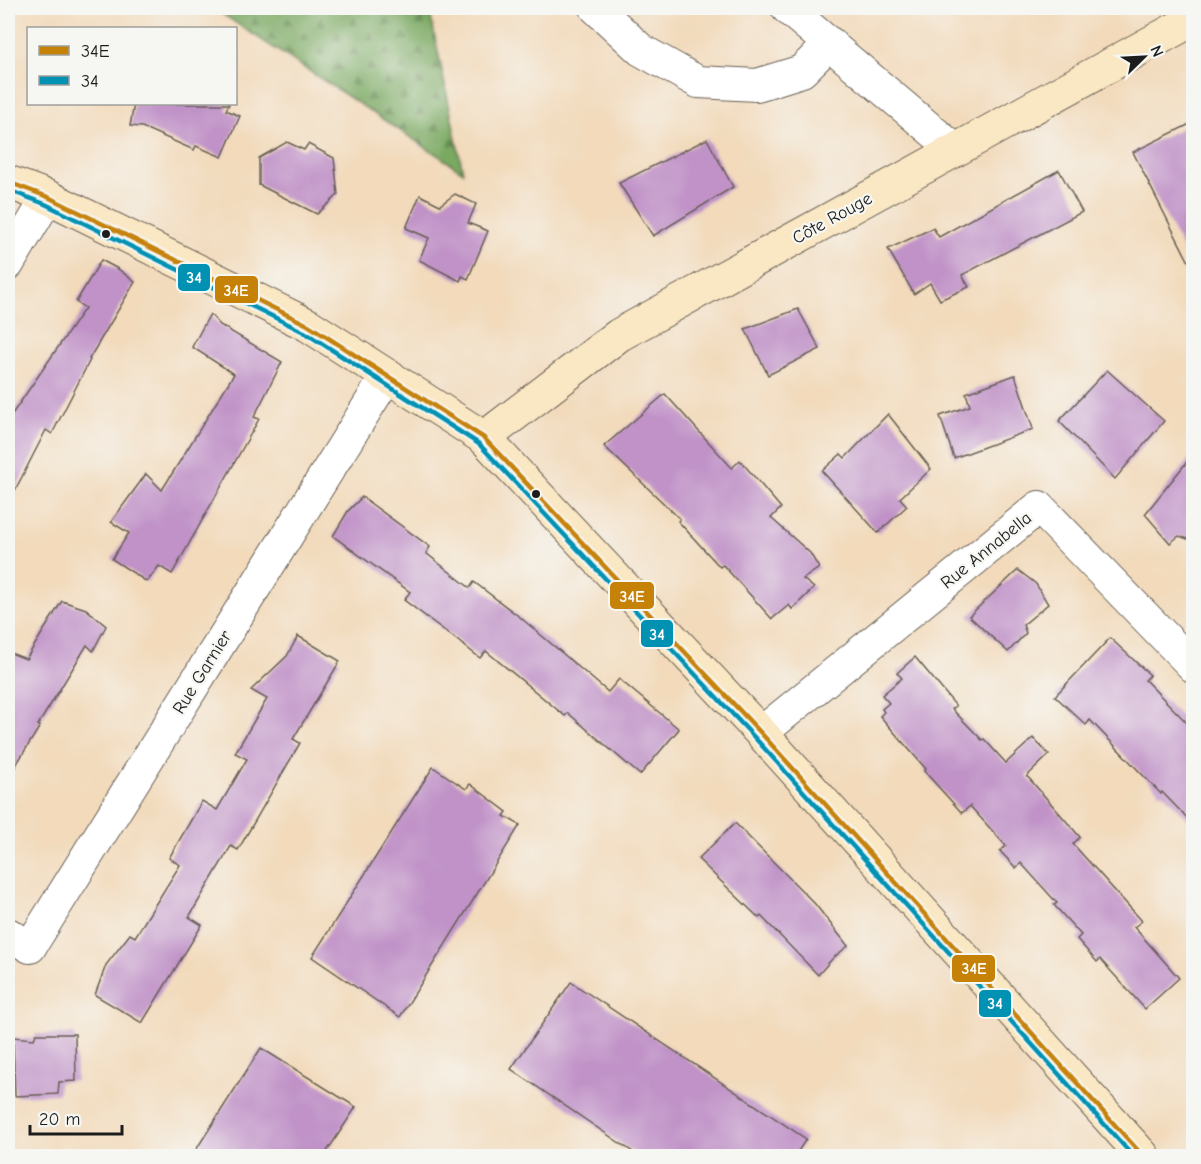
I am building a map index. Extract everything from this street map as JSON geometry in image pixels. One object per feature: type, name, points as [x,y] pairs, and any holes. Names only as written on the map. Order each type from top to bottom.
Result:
[{"type":"street","points":[[596,8],[642,50],[698,82],[757,85],[802,70],[830,43]]},
{"type":"street","points":[[787,8],[955,150]]},
{"type":"street","name":"Côte Rouge","points":[[484,438],[619,335],[1194,20]]},
{"type":"street","points":[[8,183],[48,197],[309,325],[484,438],[760,733],[1143,1156]]},
{"type":"street","points":[[8,264],[48,197]]},
{"type":"street","name":"Rue Garnier","points":[[8,934],[30,947],[387,376]]},
{"type":"street","name":"Rue Annabella","points":[[760,733],[1039,507],[1194,667]]},
{"type":"green space","points":[[213,8],[429,8],[463,172]]},
{"type":"building","points":[[134,105],[228,105],[226,110],[240,116],[222,157],[196,146],[194,150],[142,127],[130,126]]},
{"type":"building","points":[[1194,122],[1194,272],[1133,152]]},
{"type":"building","points":[[707,139],[733,187],[653,236],[619,183]]},
{"type":"building","points":[[287,142],[304,150],[308,144],[334,158],[338,195],[317,214],[259,185],[259,158]]},
{"type":"building","points":[[1059,170],[1082,212],[962,275],[969,287],[940,300],[930,283],[914,294],[888,249],[933,228],[939,237]]},
{"type":"building","points":[[455,194],[476,204],[468,223],[488,231],[468,279],[462,276],[460,281],[419,260],[429,238],[406,228],[420,195],[440,205]]},
{"type":"building","points":[[101,260],[135,282],[89,359],[52,434],[46,430],[8,504],[8,420],[85,308],[76,302]]},
{"type":"building","points":[[798,309],[820,349],[768,375],[745,329]]},
{"type":"building","points":[[210,314],[220,325],[282,362],[254,417],[259,419],[172,574],[159,566],[147,582],[112,559],[129,533],[111,522],[146,474],[162,490],[234,374],[192,347]]},
{"type":"building","points":[[1107,370],[1164,421],[1115,479],[1059,421]]},
{"type":"building","points":[[1015,375],[1033,429],[954,458],[940,416],[970,406],[966,393]]},
{"type":"building","points":[[665,394],[732,468],[740,460],[781,508],[771,518],[810,553],[819,568],[803,579],[814,588],[792,609],[789,605],[772,619],[723,565],[720,567],[678,521],[680,519],[604,446]]},
{"type":"building","points":[[888,414],[931,469],[900,498],[907,506],[878,533],[822,471],[841,454],[845,458]]},
{"type":"building","points":[[1194,453],[1194,541],[1179,536],[1170,543],[1145,514]]},
{"type":"building","points":[[362,497],[430,547],[426,553],[470,588],[474,582],[521,618],[608,692],[619,679],[679,729],[640,775],[568,713],[565,716],[486,651],[480,658],[404,600],[410,592],[333,536],[348,511]]},
{"type":"building","points":[[1018,570],[1036,584],[1048,604],[1023,625],[1026,633],[1008,652],[969,616]]},
{"type":"building","points":[[62,601],[86,609],[106,626],[93,651],[87,645],[8,778],[8,652],[26,659]]},
{"type":"building","points":[[298,636],[340,661],[293,739],[300,743],[238,850],[231,846],[189,917],[202,925],[142,1023],[95,995],[106,965],[130,934],[135,937],[180,865],[169,858],[202,801],[217,810],[247,759],[235,753],[267,699],[251,690],[287,656]]},
{"type":"building","points":[[1110,638],[1150,675],[1145,680],[1194,730],[1194,825],[1090,720],[1086,725],[1055,696]]},
{"type":"building","points":[[915,657],[956,706],[952,709],[1006,763],[1033,738],[1049,755],[1027,776],[1080,837],[1073,844],[1142,921],[1134,927],[1179,978],[1145,1009],[1100,959],[1097,962],[1077,939],[1081,935],[1054,905],[1057,903],[1021,863],[1016,868],[1000,851],[1006,846],[970,806],[962,813],[924,771],[926,769],[880,716],[884,712],[882,709],[889,703],[882,695],[902,678],[897,673]]},
{"type":"building","points":[[433,767],[466,789],[470,784],[507,812],[504,816],[520,825],[400,1017],[312,957]]},
{"type":"building","points":[[735,823],[815,904],[848,946],[818,975],[761,916],[759,918],[698,859]]},
{"type":"building","points":[[571,982],[806,1139],[795,1156],[639,1156],[511,1069]]},
{"type":"building","points":[[36,1034],[75,1034],[76,1081],[59,1082],[58,1094],[15,1096],[13,1037],[34,1039]]},
{"type":"building","points":[[261,1048],[356,1107],[324,1156],[192,1156]]},
{"type":"transit line","name":"34E","points":[[8,182],[48,197],[308,325],[484,438],[761,733],[1143,1156]]},
{"type":"transit line","name":"34","points":[[8,190],[45,204],[304,332],[479,444],[755,738],[1133,1156]]}]
